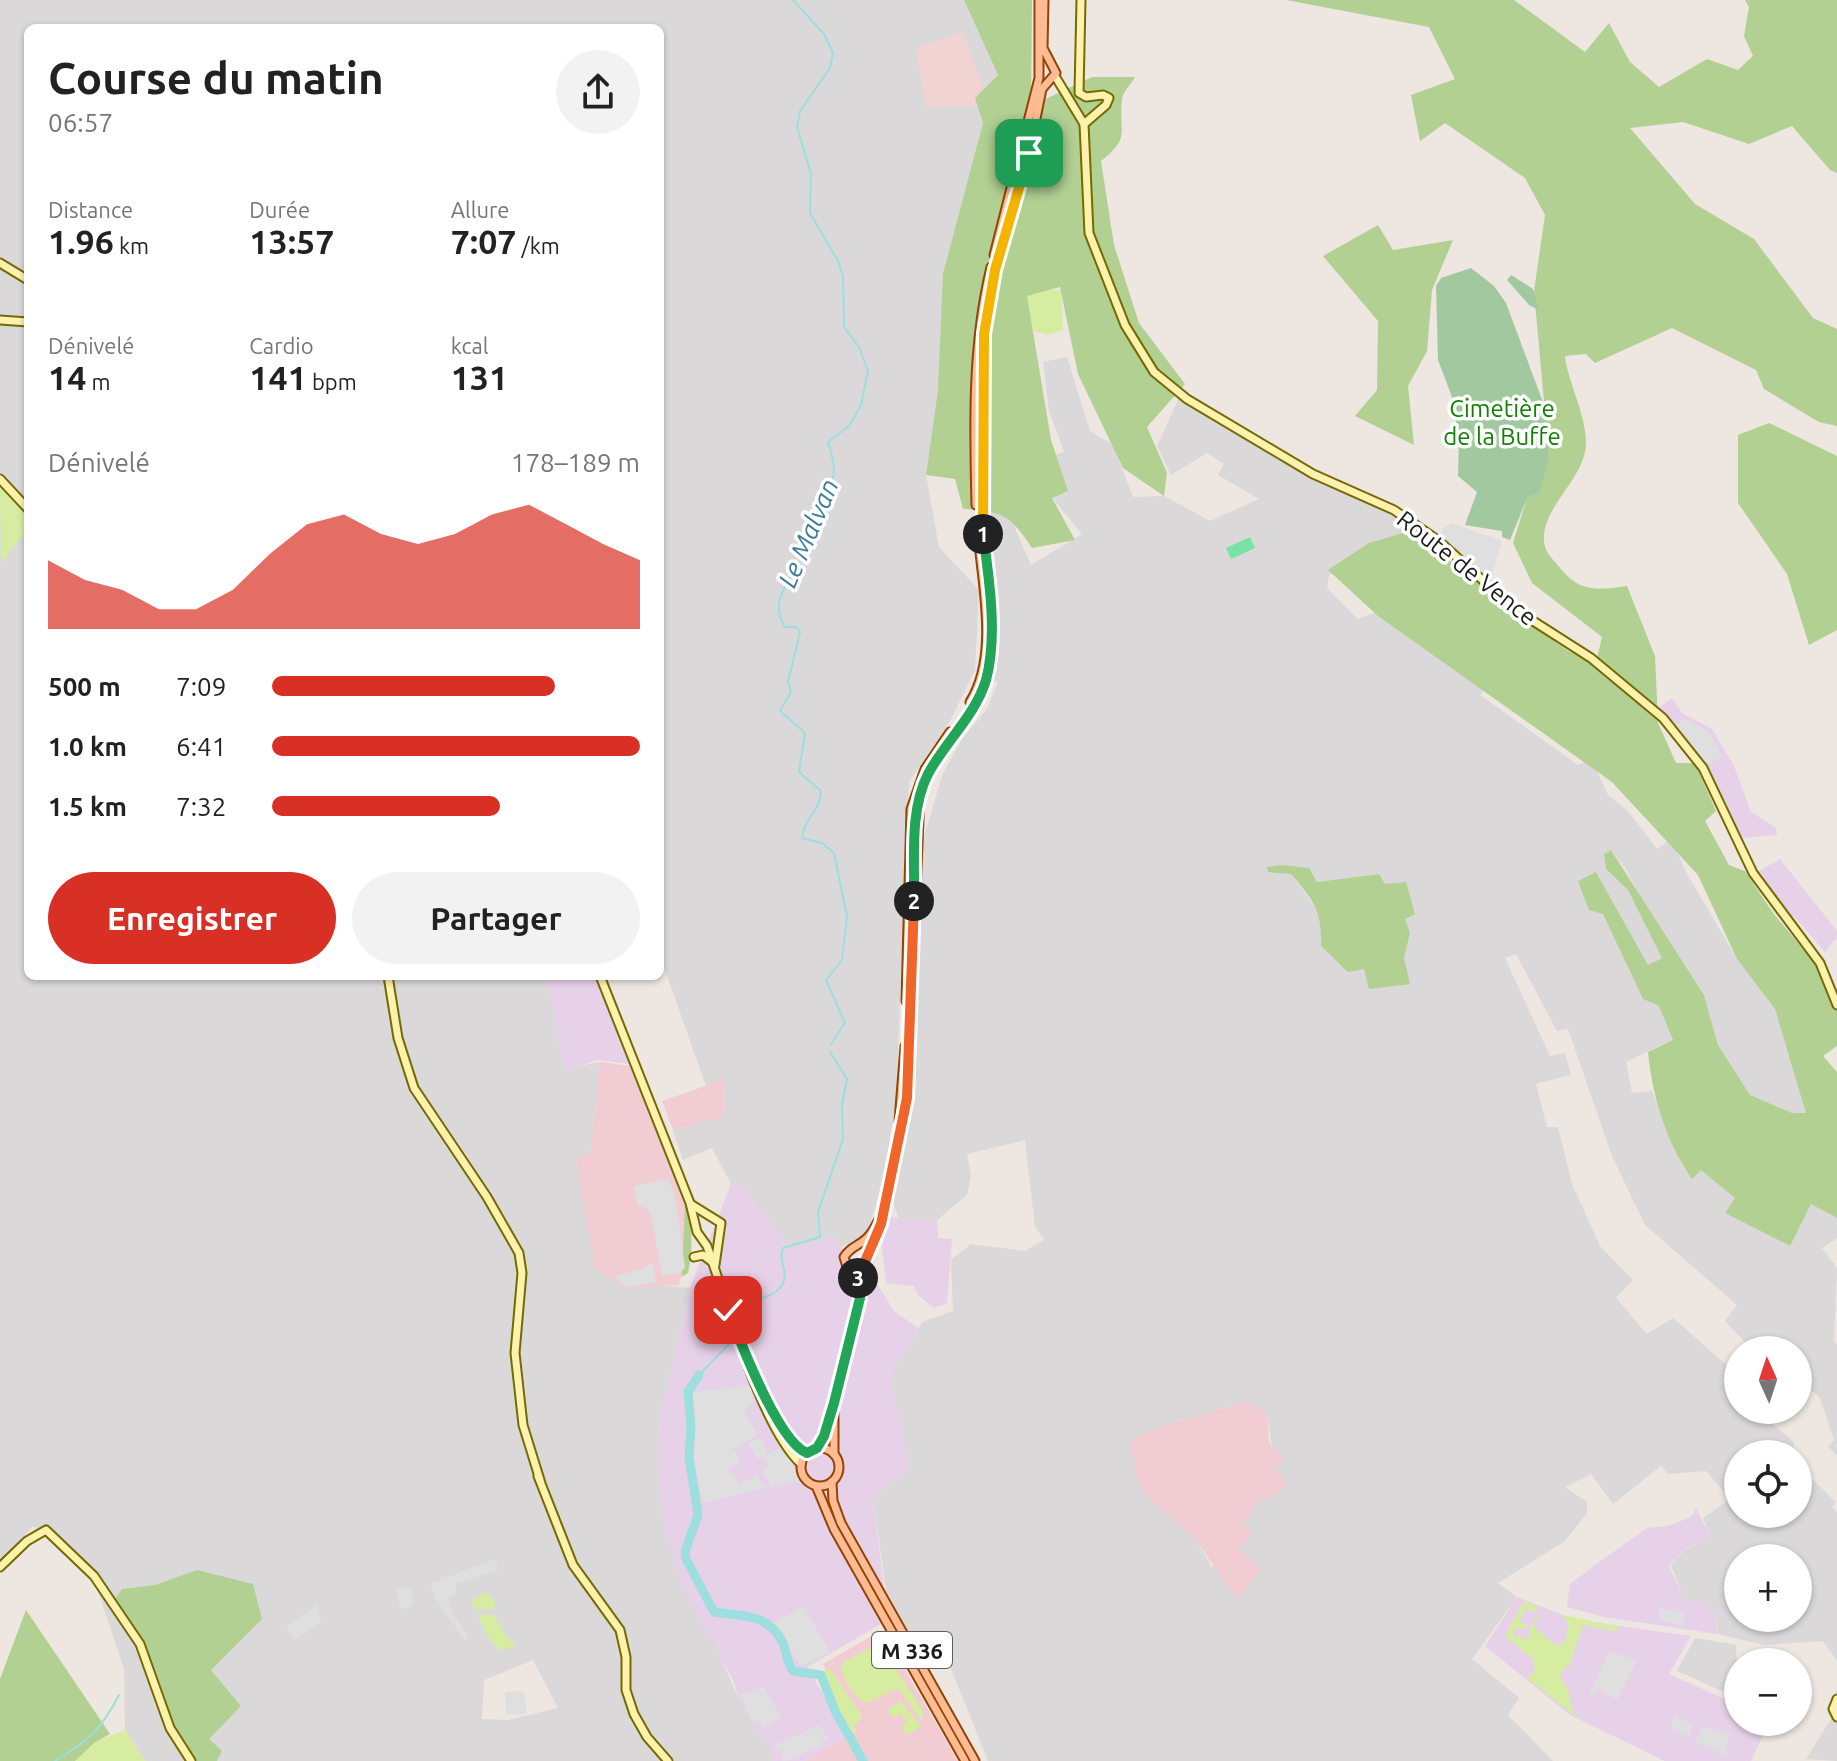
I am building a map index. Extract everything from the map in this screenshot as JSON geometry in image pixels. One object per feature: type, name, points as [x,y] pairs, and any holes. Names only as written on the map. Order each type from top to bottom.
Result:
[{"type":"main road","points":[[801,1464],[807,1453],[817,1448],[834,1403],[857,1307],[860,1271],[867,1264],[867,1257],[877,1238],[894,1163],[905,1046],[911,809],[925,769],[974,697],[983,668],[984,609],[976,484],[978,334],[985,290],[1048,79],[1055,70],[1043,48],[1042,0]]},
{"type":"main road","points":[[1042,0],[1039,65],[1048,79]]},
{"type":"main road","points":[[1081,0],[1079,93],[1086,97],[1103,95],[1109,98],[1106,105],[1084,124]]},
{"type":"main road","points":[[1039,65],[1050,63]]},
{"type":"main road","name":"Route de Vence","points":[[1048,79],[1061,84],[1084,124],[1089,233],[1125,325],[1145,362],[1176,391],[1210,413],[1313,474],[1372,498],[1439,541],[1509,604],[1591,658],[1663,718],[1703,768],[1753,873],[1820,963],[1837,1005]]},
{"type":"main road","points":[[0,263],[24,278]]},
{"type":"main road","points":[[0,320],[24,322]]},
{"type":"main road","points":[[0,479],[24,505]]},
{"type":"main road","points":[[389,980],[403,1058],[414,1088],[509,1233],[520,1259],[521,1283],[514,1341],[525,1435],[573,1565],[613,1618],[624,1644],[626,1690],[634,1714],[647,1737],[668,1761]]},
{"type":"main road","points":[[602,980],[690,1203],[698,1235],[705,1241],[775,1425],[801,1464],[802,1475],[816,1486],[832,1482],[839,1466],[834,1454],[834,1403]]},
{"type":"main road","points":[[690,1203],[721,1223],[712,1264]]},
{"type":"main road","points":[[857,1307],[844,1257],[848,1250],[858,1248],[870,1238],[883,1208]]},
{"type":"main road","points":[[697,1225],[707,1216]]},
{"type":"main road","points":[[705,1241],[717,1238]]},
{"type":"main road","points":[[858,1248],[867,1257]]},
{"type":"main road","points":[[694,1257],[703,1255],[712,1264]]},
{"type":"main road","points":[[848,1269],[860,1271]]},
{"type":"main road","points":[[757,1382],[792,1444],[807,1453]]},
{"type":"main road","points":[[817,1448],[834,1454]]},
{"type":"main road","name":"M 336","points":[[832,1482],[834,1506],[841,1523],[975,1761]]},
{"type":"main road","name":"M 336","points":[[816,1486],[834,1529],[965,1761]]},
{"type":"main road","points":[[0,1567],[42,1532],[94,1576],[140,1644],[170,1728],[191,1761]]},
{"type":"main road","points":[[1837,1699],[1833,1709],[1837,1717]]},
{"type":"shaded area","points":[[0,0],[964,0],[998,75],[975,98],[983,123],[968,184],[926,475],[939,547],[979,590],[975,670],[950,721],[909,782],[896,1099],[884,1176],[868,1232],[842,1247],[829,1234],[826,1239],[791,1250],[743,1185],[731,1184],[712,1148],[683,1160],[673,1130],[724,1116],[725,1079],[706,1086],[664,967],[664,24],[24,24],[24,980],[545,980],[552,999],[564,1069],[600,1062],[591,1153],[576,1160],[583,1197],[656,1285],[690,1288],[660,1419],[657,1461],[664,1523],[738,1698],[770,1748],[773,1761],[217,1761],[222,1751],[208,1739],[241,1706],[211,1670],[197,1570],[155,1585],[123,1589],[151,1687],[193,1761],[145,1761],[125,1730],[124,1669],[96,1585],[33,1526],[0,1566]],"holes":[[[533,1660],[558,1708],[508,1720],[482,1719],[484,1680]]]},
{"type":"shaded area","points":[[963,32],[989,105],[926,107],[916,48]]},
{"type":"shaded area","points":[[1067,357],[1090,431],[1113,445],[1133,497],[1164,496],[1210,521],[1259,499],[1218,475],[1224,464],[1207,453],[1171,475],[1157,446],[1179,398],[1328,486],[1373,502],[1415,529],[1329,575],[1327,588],[1358,619],[1374,613],[1451,657],[1485,689],[1480,695],[1578,765],[1592,760],[1608,795],[1628,811],[1657,849],[1671,839],[1687,874],[1737,959],[1775,1009],[1807,1113],[1792,1113],[1750,1095],[1718,1045],[1704,995],[1626,869],[1611,850],[1604,854],[1606,869],[1628,890],[1663,957],[1648,965],[1596,872],[1603,913],[1643,999],[1659,1006],[1673,1040],[1626,1062],[1632,1093],[1652,1091],[1682,1165],[1691,1178],[1701,1169],[1736,1198],[1725,1213],[1789,1246],[1811,1204],[1837,1218],[1837,1238],[1822,1248],[1837,1268],[1834,1341],[1837,1344],[1837,1456],[1828,1446],[1834,1440],[1820,1398],[1812,1391],[1812,1336],[1739,1336],[1725,1321],[1737,1305],[1645,1225],[1612,1156],[1568,1029],[1557,1031],[1516,954],[1505,958],[1550,1056],[1565,1053],[1571,1075],[1536,1084],[1547,1127],[1558,1127],[1572,1184],[1600,1246],[1633,1280],[1616,1298],[1647,1334],[1673,1318],[1724,1363],[1724,1424],[1772,1424],[1792,1440],[1724,1440],[1724,1492],[1706,1471],[1668,1474],[1661,1466],[1613,1504],[1591,1474],[1565,1487],[1587,1502],[1587,1513],[1565,1541],[1498,1583],[1517,1597],[1472,1659],[1519,1698],[1508,1715],[1553,1761],[988,1761],[949,1664],[908,1633],[886,1590],[873,1497],[910,1468],[889,1379],[922,1322],[953,1311],[951,1260],[971,1244],[1025,1251],[1044,1240],[1035,1226],[1025,1140],[967,1154],[971,1175],[967,1195],[937,1220],[899,1218],[892,1201],[907,1135],[914,1076],[920,850],[942,776],[961,740],[987,709],[998,682],[989,679],[993,608],[985,478],[1010,480],[1016,531],[1031,565],[1082,534],[1050,495],[1049,457],[1064,452],[1049,411],[1043,362]],"holes":[[[1291,874],[1316,882],[1378,874],[1410,933],[1404,958],[1322,946],[1322,916]],[[1247,1401],[1267,1414],[1275,1466],[1244,1524],[1238,1549],[1212,1567],[1196,1540],[1148,1431]]]},
{"type":"shaded area","points":[[1452,523],[1502,541],[1491,578],[1442,536],[1441,529]]},
{"type":"shaded area","points":[[1672,698],[1682,713],[1712,729],[1734,766],[1751,812],[1776,828],[1777,835],[1741,838],[1706,765],[1658,708]]},
{"type":"shaded area","points":[[1685,718],[1709,732],[1722,756],[1708,766],[1677,725]]},
{"type":"shaded area","points":[[1780,859],[1837,931],[1837,938],[1825,952],[1794,916],[1789,916],[1757,872]]},
{"type":"shaded area","points":[[545,980],[603,980],[599,985],[629,1064],[598,1060],[564,1070],[552,999]]},
{"type":"shaded area","points":[[600,1062],[631,1066],[691,1219],[686,1275],[681,1277],[679,1285],[625,1288],[595,1269],[576,1159],[591,1153]]},
{"type":"shaded area","points":[[725,1079],[724,1116],[673,1130],[662,1101]]},
{"type":"shaded area","points":[[668,1179],[675,1194],[685,1268],[678,1273],[662,1276],[651,1215],[647,1208],[638,1205],[633,1186]]},
{"type":"shaded area","points":[[731,1184],[743,1185],[791,1249],[826,1239],[829,1234],[876,1282],[894,1311],[918,1328],[890,1379],[910,1468],[873,1497],[888,1620],[807,1667],[848,1736],[805,1761],[773,1761],[770,1748],[738,1698],[734,1682],[681,1584],[664,1523],[657,1461],[660,1419],[690,1288]]},
{"type":"shaded area","points":[[889,1217],[937,1220],[938,1238],[952,1239],[947,1303],[934,1308],[918,1295],[914,1286],[886,1283],[882,1248]]},
{"type":"shaded area","points":[[653,1262],[656,1282],[628,1287],[618,1281],[616,1276],[642,1269]]},
{"type":"shaded area","points":[[750,1386],[754,1401],[744,1412],[758,1435],[728,1452],[736,1451],[740,1462],[729,1469],[739,1485],[757,1474],[766,1488],[703,1503],[693,1455],[692,1392]]},
{"type":"shaded area","points":[[1247,1401],[1267,1414],[1269,1443],[1285,1460],[1275,1467],[1288,1486],[1256,1504],[1244,1524],[1253,1533],[1238,1549],[1262,1568],[1237,1600],[1196,1540],[1145,1495],[1137,1478],[1130,1442],[1148,1431]]},
{"type":"shaded area","points":[[760,1438],[768,1454],[778,1449],[787,1455],[802,1484],[792,1482],[771,1487],[762,1472],[769,1467],[763,1457],[757,1459],[748,1443]]},
{"type":"shaded area","points":[[1812,1479],[1836,1502],[1832,1507],[1837,1512],[1837,1661],[1823,1641],[1764,1645],[1718,1634],[1716,1614],[1706,1603],[1684,1599],[1671,1565],[1686,1549],[1711,1538],[1703,1518],[1724,1503],[1724,1528],[1812,1528]]},
{"type":"shaded area","points":[[1696,1508],[1711,1538],[1686,1548],[1669,1566],[1684,1599],[1706,1603],[1716,1614],[1717,1634],[1604,1617],[1567,1607],[1570,1584],[1647,1528],[1668,1526],[1691,1517]]},
{"type":"shaded area","points":[[494,1559],[499,1569],[456,1584],[456,1593],[447,1597],[452,1613],[469,1638],[465,1641],[436,1599],[430,1584]]},
{"type":"shaded area","points":[[412,1587],[413,1606],[400,1609],[397,1589]]},
{"type":"shaded area","points":[[1517,1597],[1576,1620],[1691,1636],[1669,1674],[1724,1699],[1724,1736],[1763,1736],[1751,1761],[1665,1761],[1570,1715],[1485,1646]]},
{"type":"shaded area","points":[[317,1605],[321,1622],[294,1641],[286,1627]]},
{"type":"shaded area","points":[[804,1606],[830,1652],[801,1666],[773,1623]]},
{"type":"shaded area","points":[[1660,1608],[1684,1612],[1683,1626],[1658,1619]]},
{"type":"shaded area","points":[[882,1630],[958,1761],[805,1761],[856,1731],[823,1664]]},
{"type":"shaded area","points":[[1695,1638],[1736,1645],[1736,1648],[1724,1648],[1724,1692],[1677,1671]]},
{"type":"shaded area","points":[[1609,1651],[1637,1661],[1617,1700],[1597,1689],[1593,1698],[1589,1696]]},
{"type":"shaded area","points":[[764,1687],[781,1717],[764,1727],[758,1720],[753,1722],[740,1695]]},
{"type":"shaded area","points":[[524,1691],[527,1714],[506,1715],[505,1692]]},
{"type":"shaded area","points":[[1837,1705],[1837,1761],[1806,1759],[1832,1717]]},
{"type":"shaded area","points":[[1675,1716],[1693,1725],[1689,1737],[1670,1728]]},
{"type":"shaded area","points":[[819,1725],[829,1739],[821,1741],[823,1745],[787,1761],[780,1760],[783,1752],[771,1747]]},
{"type":"shaded area","points":[[1703,1726],[1724,1733],[1729,1736],[1725,1752],[1739,1761],[1695,1742]]},
{"type":"green space","points":[[964,0],[1032,0],[1031,106],[1092,77],[1135,77],[1122,99],[1120,140],[1101,161],[1114,245],[1139,323],[1185,384],[1147,427],[1167,473],[1164,496],[1123,468],[1078,374],[1060,287],[1027,296],[1051,440],[1068,491],[1052,498],[1075,540],[1032,548],[1018,528],[1004,517],[988,511],[963,509],[955,479],[926,475],[938,390],[943,274],[983,123],[975,98],[998,75]]},
{"type":"green space","points":[[1286,0],[1514,0],[1585,52],[1609,23],[1630,62],[1659,87],[1707,59],[1738,70],[1753,56],[1744,36],[1749,7],[1745,0],[1837,0],[1837,173],[1830,170],[1792,126],[1749,144],[1683,122],[1630,128],[1695,204],[1754,239],[1813,318],[1837,329],[1837,426],[1819,422],[1764,389],[1756,370],[1672,328],[1595,363],[1586,354],[1565,356],[1583,419],[1586,445],[1580,467],[1551,514],[1544,538],[1549,555],[1575,582],[1599,589],[1627,586],[1655,656],[1658,723],[1676,763],[1695,763],[1716,811],[1705,821],[1729,865],[1745,871],[1773,913],[1816,965],[1837,1003],[1837,1046],[1823,1056],[1837,1072],[1837,1218],[1811,1204],[1790,1246],[1725,1213],[1735,1198],[1701,1170],[1692,1179],[1683,1165],[1662,1118],[1648,1052],[1673,1040],[1659,1006],[1643,999],[1603,914],[1589,910],[1578,881],[1596,872],[1648,965],[1662,958],[1628,890],[1606,869],[1604,854],[1611,850],[1704,995],[1718,1045],[1750,1095],[1792,1113],[1806,1113],[1775,1009],[1737,959],[1698,875],[1612,782],[1378,616],[1328,570],[1369,543],[1403,533],[1471,571],[1499,602],[1568,651],[1596,663],[1602,637],[1532,583],[1513,543],[1528,495],[1549,457],[1534,291],[1545,215],[1525,178],[1445,123],[1420,141],[1411,95],[1455,79],[1429,27]]},
{"type":"green space","points":[[1378,225],[1393,250],[1453,240],[1432,290],[1427,351],[1408,386],[1414,445],[1355,416],[1377,390],[1378,321],[1323,256]]},
{"type":"green space","name":"Cimetière de la Buffe","points":[[1471,268],[1494,286],[1506,303],[1547,413],[1549,457],[1539,493],[1528,496],[1510,540],[1502,537],[1502,531],[1465,525],[1477,492],[1458,476],[1459,441],[1452,397],[1438,360],[1436,286],[1441,278]]},
{"type":"green space","points":[[1511,275],[1533,289],[1539,310],[1529,305],[1507,280]]},
{"type":"green space","points":[[1041,288],[1061,291],[1063,330],[1047,335],[1034,331],[1022,294]]},
{"type":"green space","points":[[1769,423],[1837,456],[1837,630],[1809,645],[1787,574],[1738,503],[1738,435]]},
{"type":"green space","points":[[0,485],[24,512],[24,533],[1,563]]},
{"type":"green space","points":[[1250,537],[1255,548],[1231,559],[1226,548]]},
{"type":"green space","points":[[1267,867],[1309,868],[1317,882],[1379,874],[1385,884],[1406,882],[1415,914],[1405,919],[1410,933],[1404,958],[1410,984],[1369,989],[1364,969],[1348,972],[1321,946],[1318,915],[1306,892],[1291,874],[1268,872]]},
{"type":"green space","points":[[685,1204],[690,1221],[691,1247],[688,1273],[682,1276]]},
{"type":"green space","points":[[847,1539],[971,1761],[843,1541]]},
{"type":"green space","points":[[197,1570],[253,1584],[262,1619],[211,1670],[241,1706],[209,1739],[222,1751],[217,1761],[193,1761],[151,1687],[140,1640],[121,1615],[115,1599],[122,1589],[155,1585]]},
{"type":"green space","points":[[487,1592],[496,1604],[493,1609],[474,1609],[471,1601]]},
{"type":"green space","points":[[1524,1601],[1538,1607],[1535,1612],[1525,1609],[1519,1622],[1525,1622],[1526,1628],[1515,1629],[1512,1636],[1516,1638],[1519,1633],[1523,1640],[1529,1639],[1529,1630],[1540,1611],[1534,1627],[1557,1646],[1564,1643],[1569,1626],[1563,1615],[1622,1628],[1614,1631],[1583,1625],[1569,1667],[1565,1666],[1560,1678],[1578,1718],[1527,1678],[1535,1671],[1533,1659],[1505,1636]]},
{"type":"green space","points":[[26,1610],[110,1734],[94,1743],[75,1761],[0,1761],[0,1679]]},
{"type":"green space","points":[[477,1614],[494,1615],[506,1636],[517,1646],[499,1650],[486,1634]]},
{"type":"green space","points":[[875,1645],[920,1706],[924,1713],[921,1720],[898,1688],[867,1703],[849,1687],[841,1664]]},
{"type":"green space","points":[[830,1669],[862,1718],[854,1726],[851,1713],[855,1731],[850,1734],[820,1672]]},
{"type":"green space","points":[[900,1701],[921,1726],[907,1735],[901,1728],[909,1720],[906,1721],[900,1713],[893,1718],[888,1710]]},
{"type":"green space","points":[[125,1730],[145,1761],[75,1761],[94,1742]]},
{"type":"waterway","name":"Le Malvan","points":[[793,0],[824,34],[833,53],[830,68],[800,111],[797,127],[811,174],[810,213],[838,261],[843,276],[844,327],[859,347],[868,371],[861,405],[850,425],[828,442],[834,468],[831,485],[810,526],[807,547],[781,595],[779,605],[785,627],[796,627],[800,632],[788,682],[791,692],[780,711],[805,733],[799,772],[821,791],[802,838],[822,843],[834,853],[847,917],[842,960],[826,980],[845,1023],[831,1044]]},
{"type":"waterway","name":"Le Malvan","points":[[743,1330],[751,1306],[776,1292],[782,1285],[785,1276],[781,1257],[783,1248],[820,1237],[818,1212],[843,1139],[842,1105],[847,1079],[830,1052]]},
{"type":"waterway","name":"Le Malvan","points":[[699,1375],[733,1340]]},
{"type":"waterway","name":"Le Malvan","points":[[699,1375],[688,1392],[691,1426],[689,1457],[698,1515],[685,1552],[686,1559],[714,1612],[752,1618],[769,1625],[782,1641],[793,1671],[821,1675],[835,1711],[863,1761]]},
{"type":"waterway","points":[[55,1761],[93,1734],[119,1695]]},
{"type":"route","points":[[728,1310],[757,1382],[792,1444],[807,1453],[817,1448],[834,1403],[860,1298],[858,1275],[867,1264],[881,1224],[907,1098],[916,823],[920,795],[933,765],[980,696],[987,673],[989,603],[981,504],[984,334],[995,270],[1029,153]]}]
